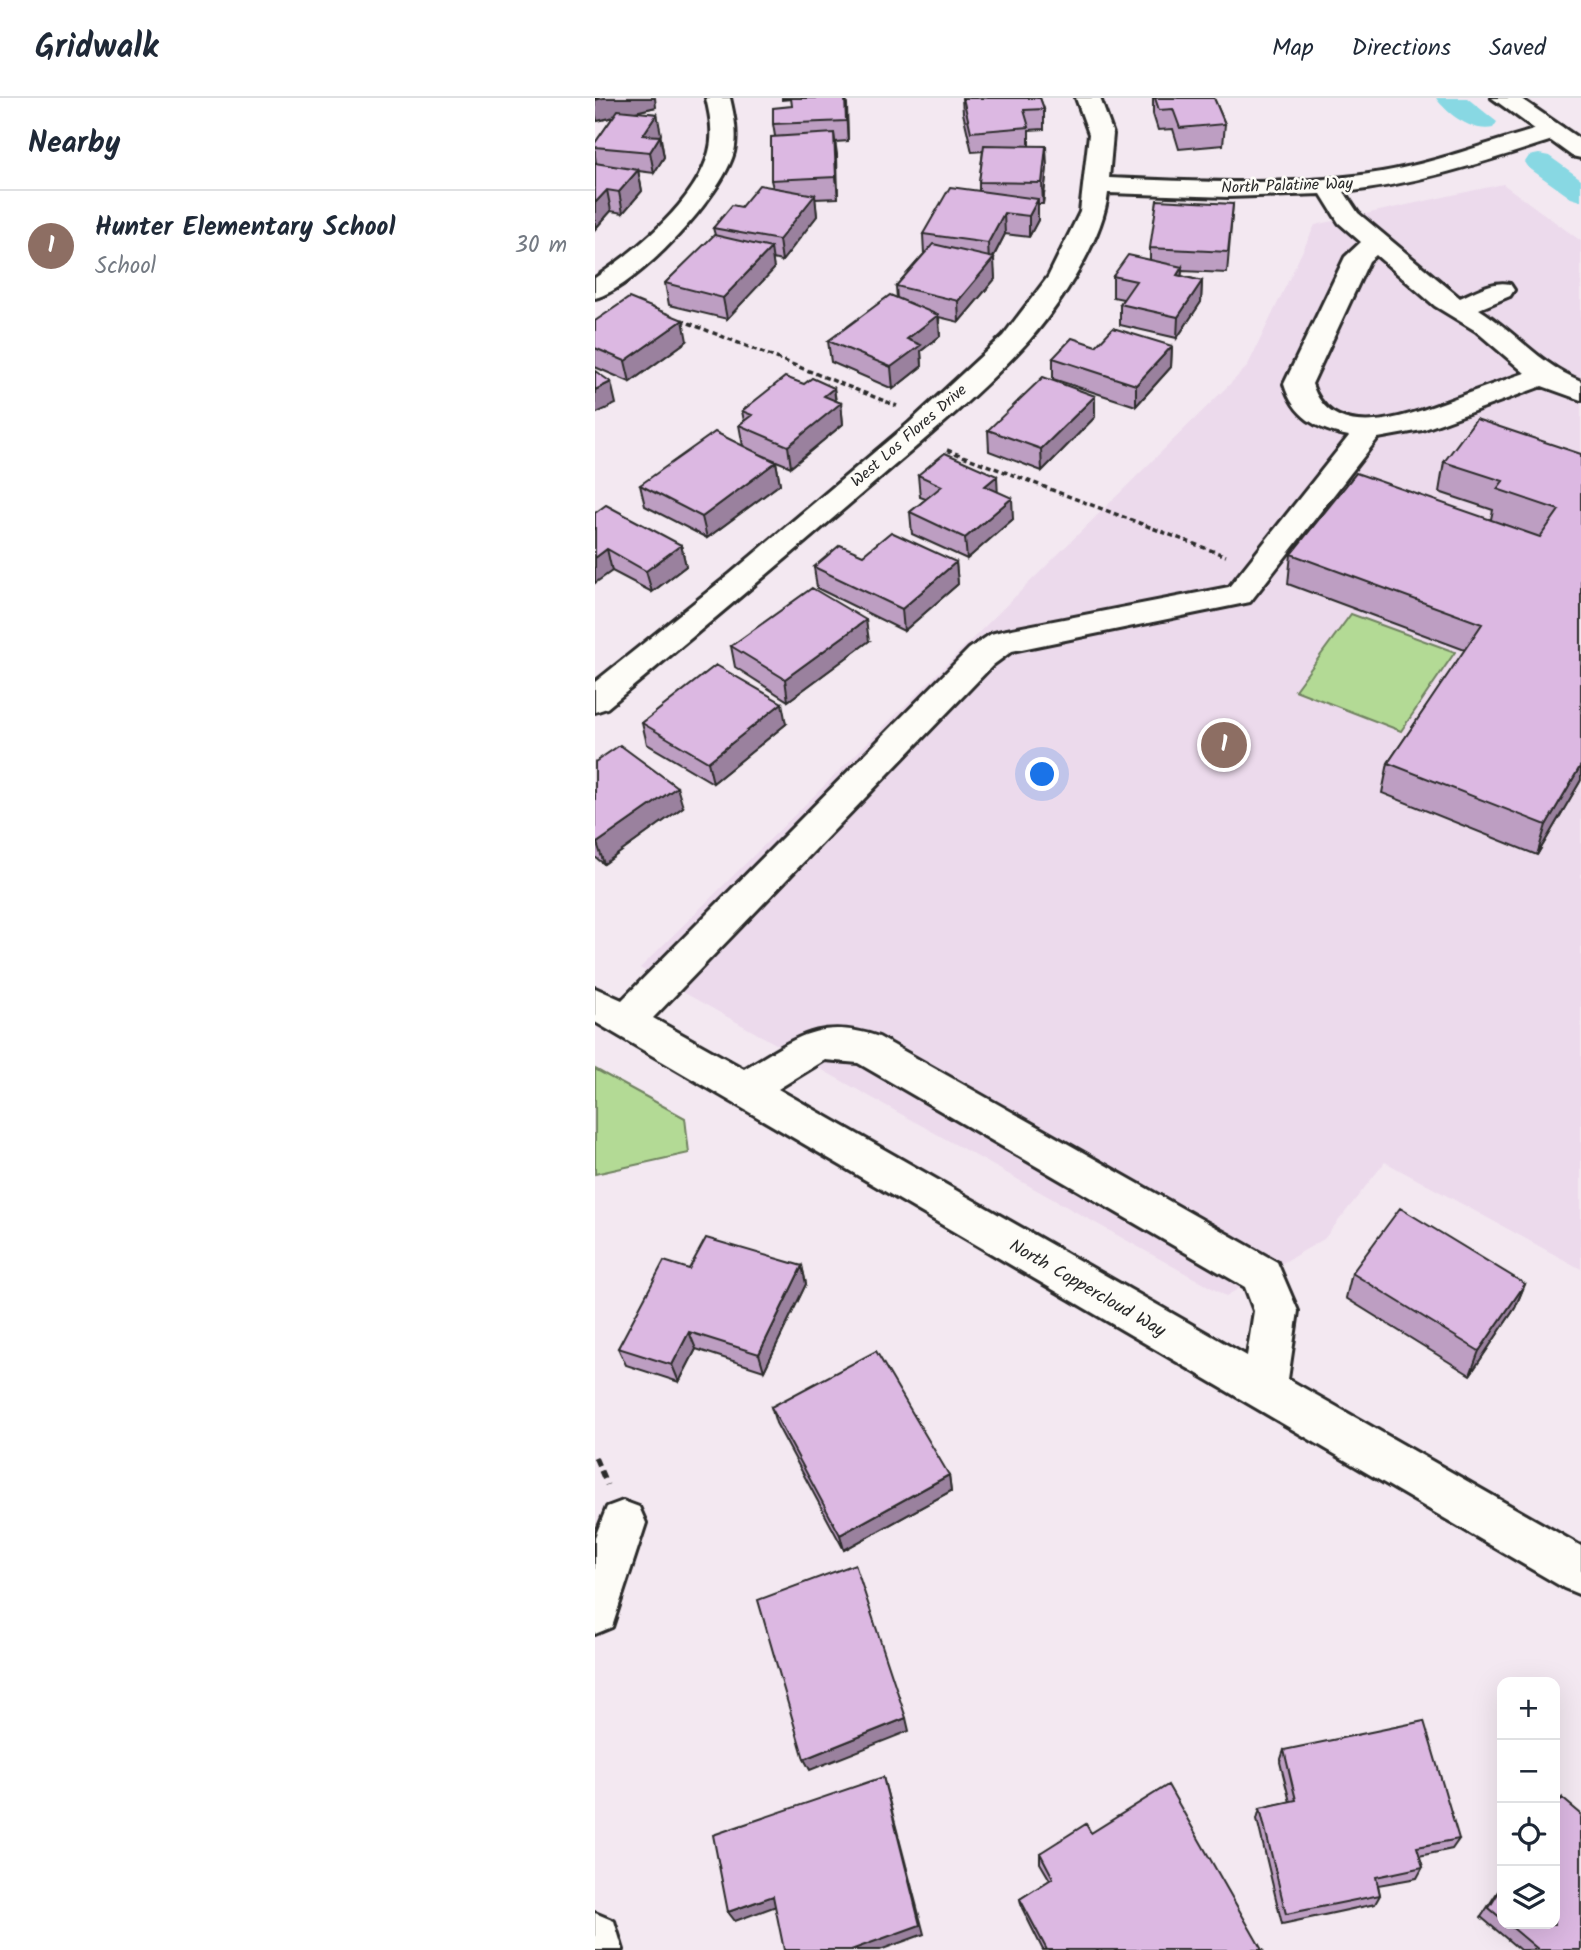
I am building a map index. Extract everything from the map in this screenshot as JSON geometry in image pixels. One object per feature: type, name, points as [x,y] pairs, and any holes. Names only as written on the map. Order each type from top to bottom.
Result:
[{"type":"street","points":[[595,290],[641,258],[691,206],[721,155],[723,119],[718,98]]},
{"type":"street","name":"West Los Flores Drive","points":[[595,700],[919,429],[1013,342],[1061,279],[1093,212],[1101,134],[1089,98]]},
{"type":"street","points":[[1504,98],[1581,151]]},
{"type":"street","name":"North Palatine Way","points":[[1097,186],[1268,190],[1359,183],[1447,164],[1553,132]]},
{"type":"street","points":[[1328,186],[1348,218],[1375,243],[1459,309],[1486,325],[1544,376],[1581,391]]},
{"type":"street","points":[[1375,243],[1358,257],[1298,384],[1300,397],[1310,411],[1328,422],[1369,430],[1401,427],[1544,376]]},
{"type":"street","points":[[1459,309],[1501,290]]},
{"type":"street","points":[[610,1013],[981,657],[1002,642],[1239,595],[1369,430]]},
{"type":"street","name":"North Coppercloud Way","points":[[610,1013],[1581,1572]]},
{"type":"street","points":[[742,1090],[820,1044],[865,1048],[1250,1268],[1262,1275],[1276,1311],[1264,1391]]},
{"type":"street","points":[[595,1610],[623,1523]]},
{"type":"street","points":[[595,1940],[596,1950]]},
{"type":"shaded area","points":[[1503,184],[1581,241],[1581,1269],[1385,1162],[1324,1239],[1226,1296],[640,968],[1247,367],[1315,225]]},
{"type":"green space","points":[[1351,614],[1455,652],[1401,731],[1295,690]]},
{"type":"green space","points":[[595,1069],[685,1118],[689,1153],[595,1174]]},
{"type":"building","points":[[791,98],[845,98],[846,121],[773,124],[773,108],[792,106]]},
{"type":"building","points":[[963,98],[1040,98],[1044,109],[1024,110],[1029,127],[971,132]]},
{"type":"building","points":[[1155,98],[1214,98],[1225,124],[1180,128],[1173,109],[1159,110]]},
{"type":"building","points":[[618,110],[657,114],[643,135],[660,136],[650,152],[595,147],[595,143]]},
{"type":"building","points":[[834,133],[836,177],[771,180],[771,137]]},
{"type":"building","points":[[984,145],[1046,146],[1042,183],[979,182]]},
{"type":"building","points":[[595,163],[638,170],[619,192],[607,190],[595,203]]},
{"type":"building","points":[[759,185],[815,195],[779,240],[713,228],[732,205],[741,207]]},
{"type":"building","points":[[950,187],[1038,199],[1029,216],[1004,213],[988,243],[923,234]]},
{"type":"building","points":[[1157,200],[1233,204],[1228,252],[1150,248]]},
{"type":"building","points":[[714,235],[771,248],[723,298],[665,283]]},
{"type":"building","points":[[933,244],[994,258],[958,301],[896,286]]},
{"type":"building","points":[[1128,255],[1182,267],[1177,275],[1202,281],[1178,317],[1120,304],[1136,281],[1113,276]]},
{"type":"building","points":[[890,295],[938,315],[907,339],[921,345],[891,367],[828,341]]},
{"type":"building","points":[[629,298],[683,320],[625,361],[595,348],[595,321]]},
{"type":"building","points":[[1113,328],[1172,346],[1136,385],[1053,358],[1072,338],[1096,346]]},
{"type":"building","points":[[595,371],[611,382],[595,390]]},
{"type":"building","points":[[785,377],[804,384],[812,378],[834,388],[824,396],[841,403],[788,446],[739,425],[752,415],[742,411]]},
{"type":"building","points":[[1043,377],[1095,396],[1041,449],[988,430]]},
{"type":"building","points":[[1476,419],[1581,454],[1581,765],[1546,825],[1388,763],[1482,624],[1291,554],[1356,473],[1540,537],[1559,510],[1497,489],[1503,481],[1444,462]]},
{"type":"building","points":[[715,432],[776,462],[702,517],[640,485]]},
{"type":"building","points":[[945,453],[997,476],[985,486],[1012,498],[965,538],[910,512],[942,486],[918,475]]},
{"type":"building","points":[[606,505],[681,545],[646,571],[607,549],[595,558],[595,513]]},
{"type":"building","points":[[891,532],[956,562],[902,609],[814,567],[840,545],[863,555]]},
{"type":"building","points":[[812,588],[866,620],[785,679],[731,646]]},
{"type":"building","points":[[716,665],[782,703],[708,762],[642,723]]},
{"type":"building","points":[[620,745],[677,787],[597,843],[595,762]]},
{"type":"building","points":[[1400,1208],[1525,1284],[1479,1351],[1352,1273]]},
{"type":"building","points":[[706,1238],[802,1266],[759,1354],[689,1332],[672,1365],[618,1348],[664,1261],[689,1269]]},
{"type":"building","points":[[876,1351],[949,1475],[840,1535],[771,1407]]},
{"type":"building","points":[[855,1564],[906,1718],[804,1759],[758,1600]]},
{"type":"building","points":[[1424,1721],[1459,1839],[1417,1847],[1423,1867],[1376,1877],[1380,1895],[1286,1914],[1260,1808],[1296,1800],[1284,1750]]},
{"type":"building","points":[[883,1777],[920,1925],[851,1950],[784,1950],[773,1896],[728,1912],[713,1835]]},
{"type":"building","points":[[1168,1785],[1262,1950],[1047,1950],[1020,1899],[1053,1878],[1040,1853],[1086,1824],[1091,1833]]},
{"type":"building","points":[[1562,1798],[1581,1814],[1581,1950],[1539,1950],[1514,1929],[1560,1929]]},
{"type":"building","points":[[1497,1895],[1497,1915],[1489,1908]]},
{"type":"waterway","points":[[1449,98],[1483,122]]},
{"type":"waterway","points":[[1539,162],[1581,192]]},
{"type":"place","name":"Hunter Elementary School","points":[[1224,745]]}]
